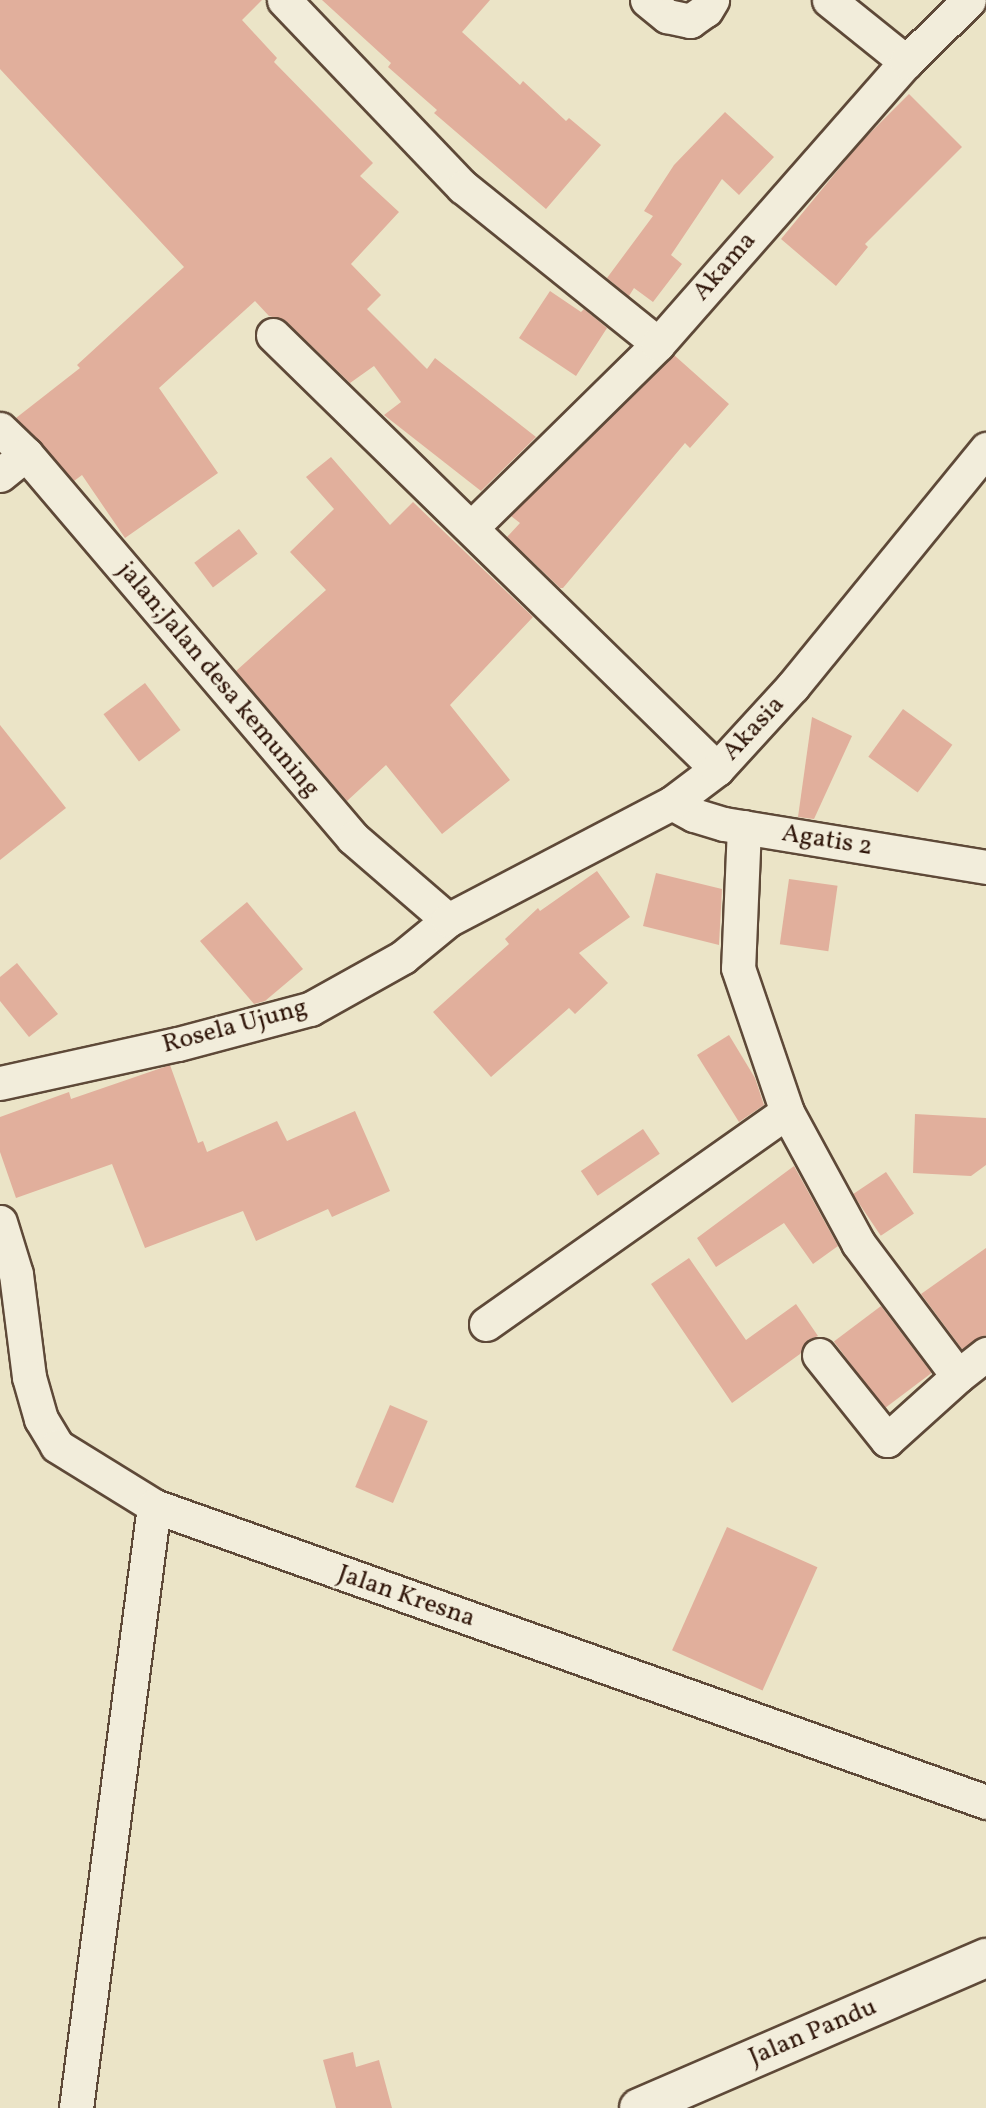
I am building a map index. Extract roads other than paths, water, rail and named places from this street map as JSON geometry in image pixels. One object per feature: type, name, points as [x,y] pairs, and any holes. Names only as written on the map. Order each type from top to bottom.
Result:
[{"type":"street","points":[[284,0],[463,187],[657,344]]},
{"type":"street","points":[[647,0],[667,16],[690,21],[706,10],[712,0]]},
{"type":"street","points":[[830,0],[906,62]]},
{"type":"street","name":"Akama","points":[[472,527],[657,344],[906,62],[969,0]]},
{"type":"street","points":[[273,335],[717,769]]},
{"type":"street","name":"jalan;Jalan desa kemuning","points":[[0,429],[26,454],[353,838],[448,920]]},
{"type":"street","name":"Akasia","points":[[448,920],[672,803],[717,769],[793,687],[986,449]]},
{"type":"street","points":[[0,475],[26,454]]},
{"type":"street","name":"Agatis 2","points":[[672,803],[694,815],[744,827],[986,867]]},
{"type":"street","points":[[744,827],[738,968],[787,1112],[858,1243],[958,1376]]},
{"type":"street","name":"Rosela Ujung","points":[[0,1083],[178,1044],[310,1009],[403,957],[448,920]]},
{"type":"street","points":[[486,1324],[787,1112]]},
{"type":"street","name":"Jalan Kresna","points":[[0,1223],[16,1274],[10,1306],[41,1419],[57,1446],[154,1506],[986,1802]]},
{"type":"street","points":[[819,1355],[887,1440],[986,1354]]},
{"type":"street","points":[[76,2108],[154,1506]]},
{"type":"street","name":"Jalan Pandu","points":[[639,2108],[986,1958]]}]
